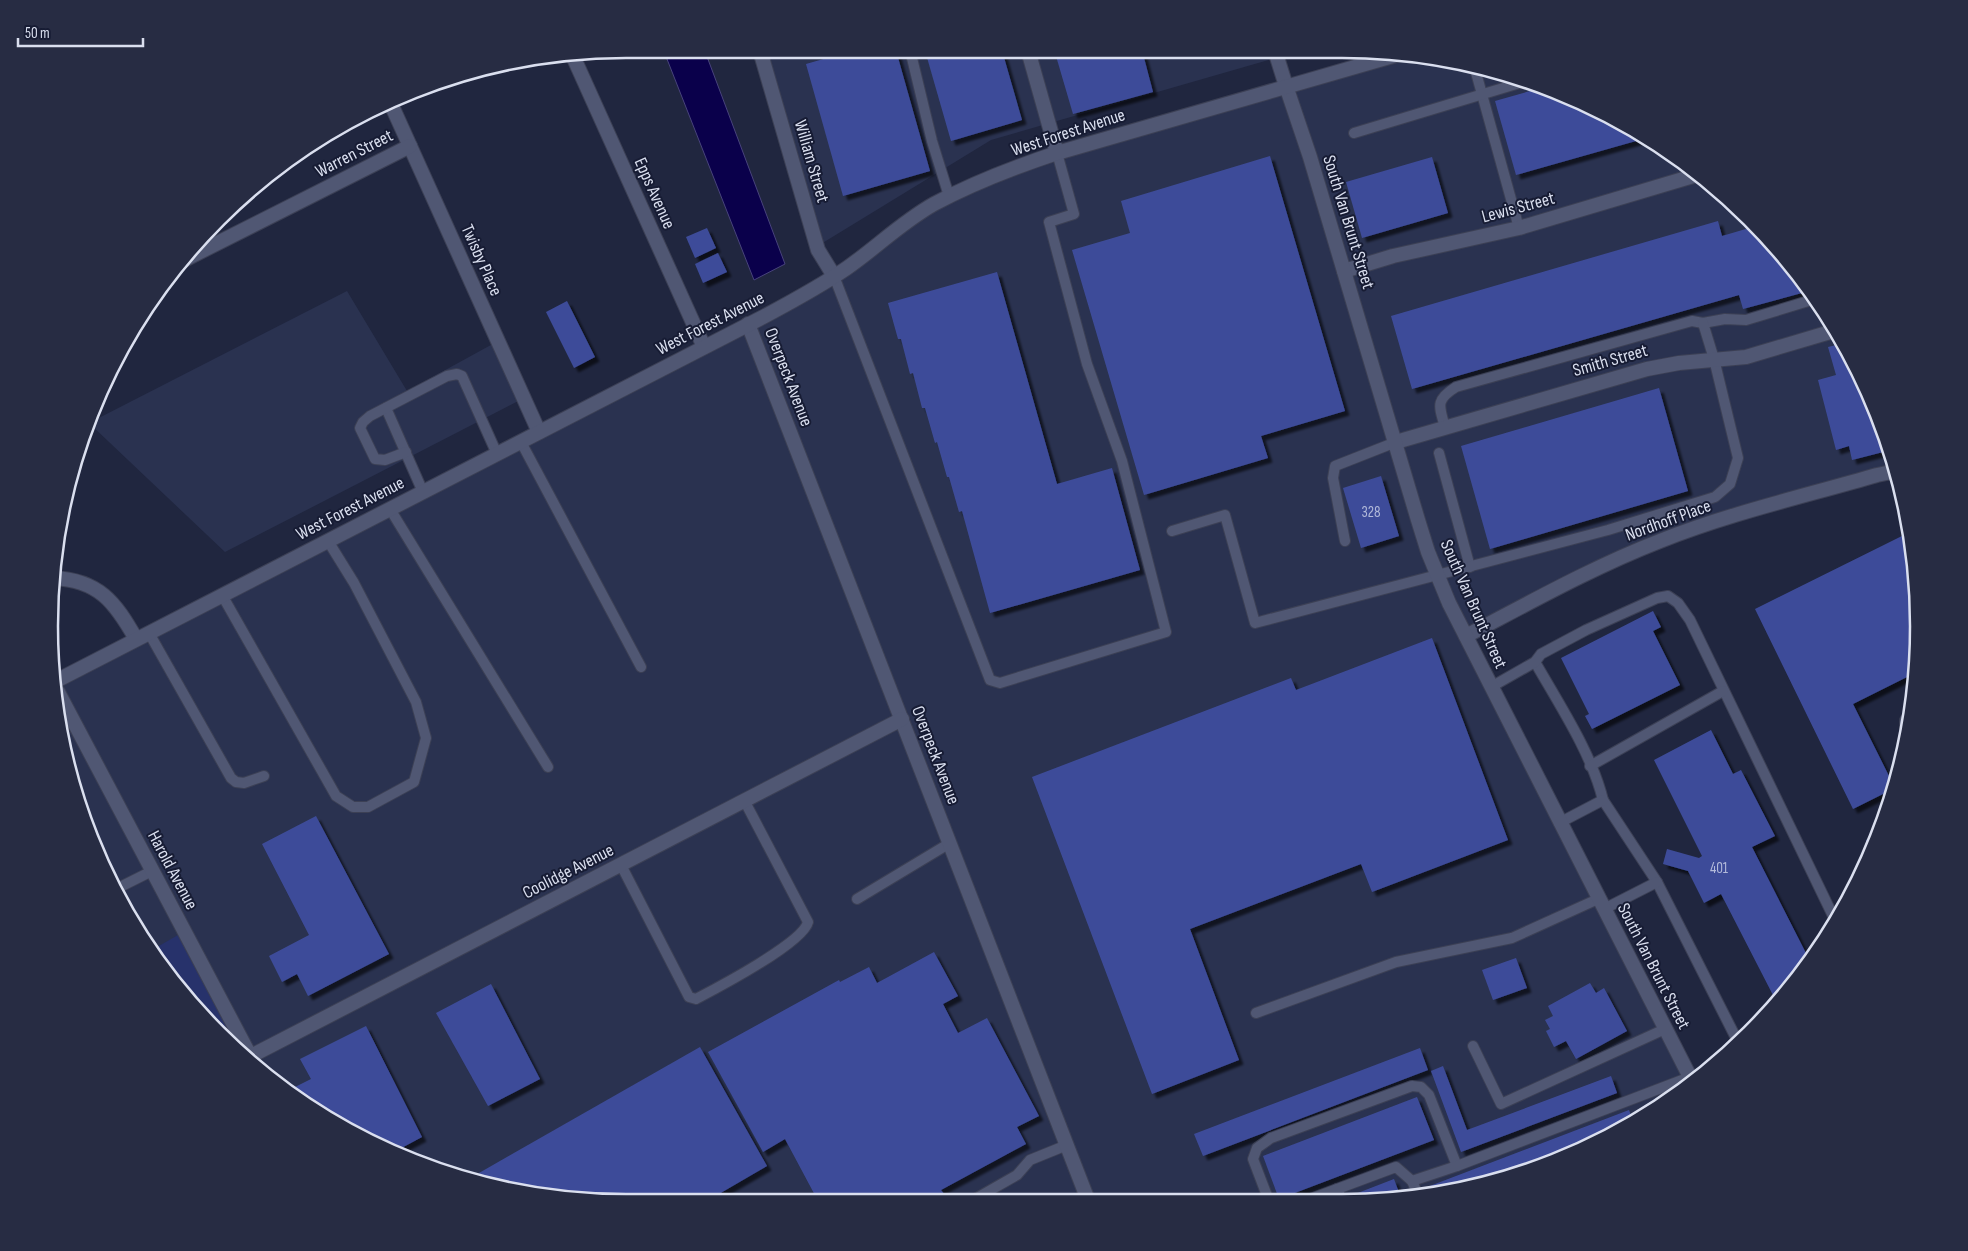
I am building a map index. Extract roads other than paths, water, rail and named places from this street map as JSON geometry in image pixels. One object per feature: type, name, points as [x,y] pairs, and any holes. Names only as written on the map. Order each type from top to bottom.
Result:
[{"type":"street","name":"William Street","points":[[762,58],[818,250],[834,276]]},
{"type":"street","points":[[1031,58],[1057,153]]},
{"type":"street","name":"South Van Brunt Street","points":[[1277,58],[1310,157],[1418,520],[1437,576],[1491,687],[1689,1075]]},
{"type":"street","name":"West Forest Avenue","points":[[60,679],[765,316],[816,288],[902,224],[949,196],[1012,169],[1057,153],[1382,59]]},
{"type":"street","name":"Epps Avenue","points":[[575,60],[704,347]]},
{"type":"street","name":"Twisby Place","points":[[393,108],[539,432]]},
{"type":"street","name":"Warren Street","points":[[195,254],[410,146]]},
{"type":"street","name":"Lewis Street","points":[[1344,271],[1393,256],[1519,228],[1690,177]]},
{"type":"street","name":"Overpeck Avenue","points":[[748,324],[1086,1194]]},
{"type":"street","name":"Smith Street","points":[[1396,442],[1648,369],[1679,363],[1730,359],[1760,354],[1828,333]]},
{"type":"street","name":"Nordhoff Place","points":[[1466,636],[1616,559],[1660,541],[1699,526],[1889,472]]},
{"type":"street","points":[[60,579],[74,580],[101,592],[115,605],[136,640]]},
{"type":"street","name":"Harold Avenue","points":[[62,700],[246,1049]]},
{"type":"street","name":"Coolidge Avenue","points":[[258,1058],[620,864],[902,719]]},
{"type":"lane","points":[[912,58],[932,141],[949,196]]},
{"type":"lane","points":[[1476,74],[1519,228]]},
{"type":"lane","points":[[1354,133],[1514,85]]},
{"type":"lane","points":[[834,276],[990,680],[1000,683],[1166,632],[1122,461],[1087,364],[1049,222],[1074,214],[1057,153]]},
{"type":"lane","points":[[1445,427],[1439,406],[1443,395],[1456,387],[1692,321],[1703,323],[1725,319],[1746,320],[1808,301]]},
{"type":"lane","points":[[1172,531],[1225,516],[1255,623],[1608,530],[1715,497],[1730,484],[1738,458],[1714,359],[1703,323]]},
{"type":"lane","points":[[406,452],[385,460],[375,459],[360,428],[363,422],[370,416],[447,376],[457,374],[462,376],[497,454]]},
{"type":"lane","points":[[386,408],[423,492]]},
{"type":"lane","points":[[521,442],[641,667]]},
{"type":"lane","points":[[1345,541],[1333,478],[1335,466],[1396,442]]},
{"type":"lane","points":[[1439,454],[1470,567]]},
{"type":"lane","points":[[390,509],[548,767]]},
{"type":"lane","points":[[222,595],[336,796],[353,807],[368,807],[414,782],[426,738],[416,702],[354,584],[328,541]]},
{"type":"lane","points":[[1491,687],[1535,662],[1541,654],[1586,630],[1657,598],[1668,596],[1678,603],[1690,620],[1832,913]]},
{"type":"lane","points":[[149,633],[231,778],[236,782],[244,783],[264,776]]},
{"type":"lane","points":[[1535,662],[1573,729],[1600,786],[1603,800],[1657,882],[1735,1036]]},
{"type":"lane","points":[[1590,766],[1723,691]]},
{"type":"lane","points":[[620,864],[689,998],[696,999],[746,972],[791,941],[807,927],[808,922],[744,800]]},
{"type":"lane","points":[[1560,823],[1603,800]]},
{"type":"lane","points":[[857,899],[950,843]]},
{"type":"lane","points":[[121,886],[152,871]]},
{"type":"lane","points":[[1256,1013],[1396,962],[1512,938],[1657,882]]},
{"type":"lane","points":[[1473,1046],[1501,1104],[1665,1029]]},
{"type":"lane","points":[[1267,1194],[1253,1159],[1257,1148],[1271,1138],[1412,1086],[1421,1087],[1429,1095],[1457,1166]]},
{"type":"lane","points":[[1412,1181],[1673,1087]]},
{"type":"lane","points":[[984,1194],[1016,1175],[1030,1160],[1067,1145]]},
{"type":"lane","points":[[1322,1194],[1396,1167],[1412,1181],[1415,1189]]},
{"type":"lane","points":[[1337,1188],[1339,1194]]}]
